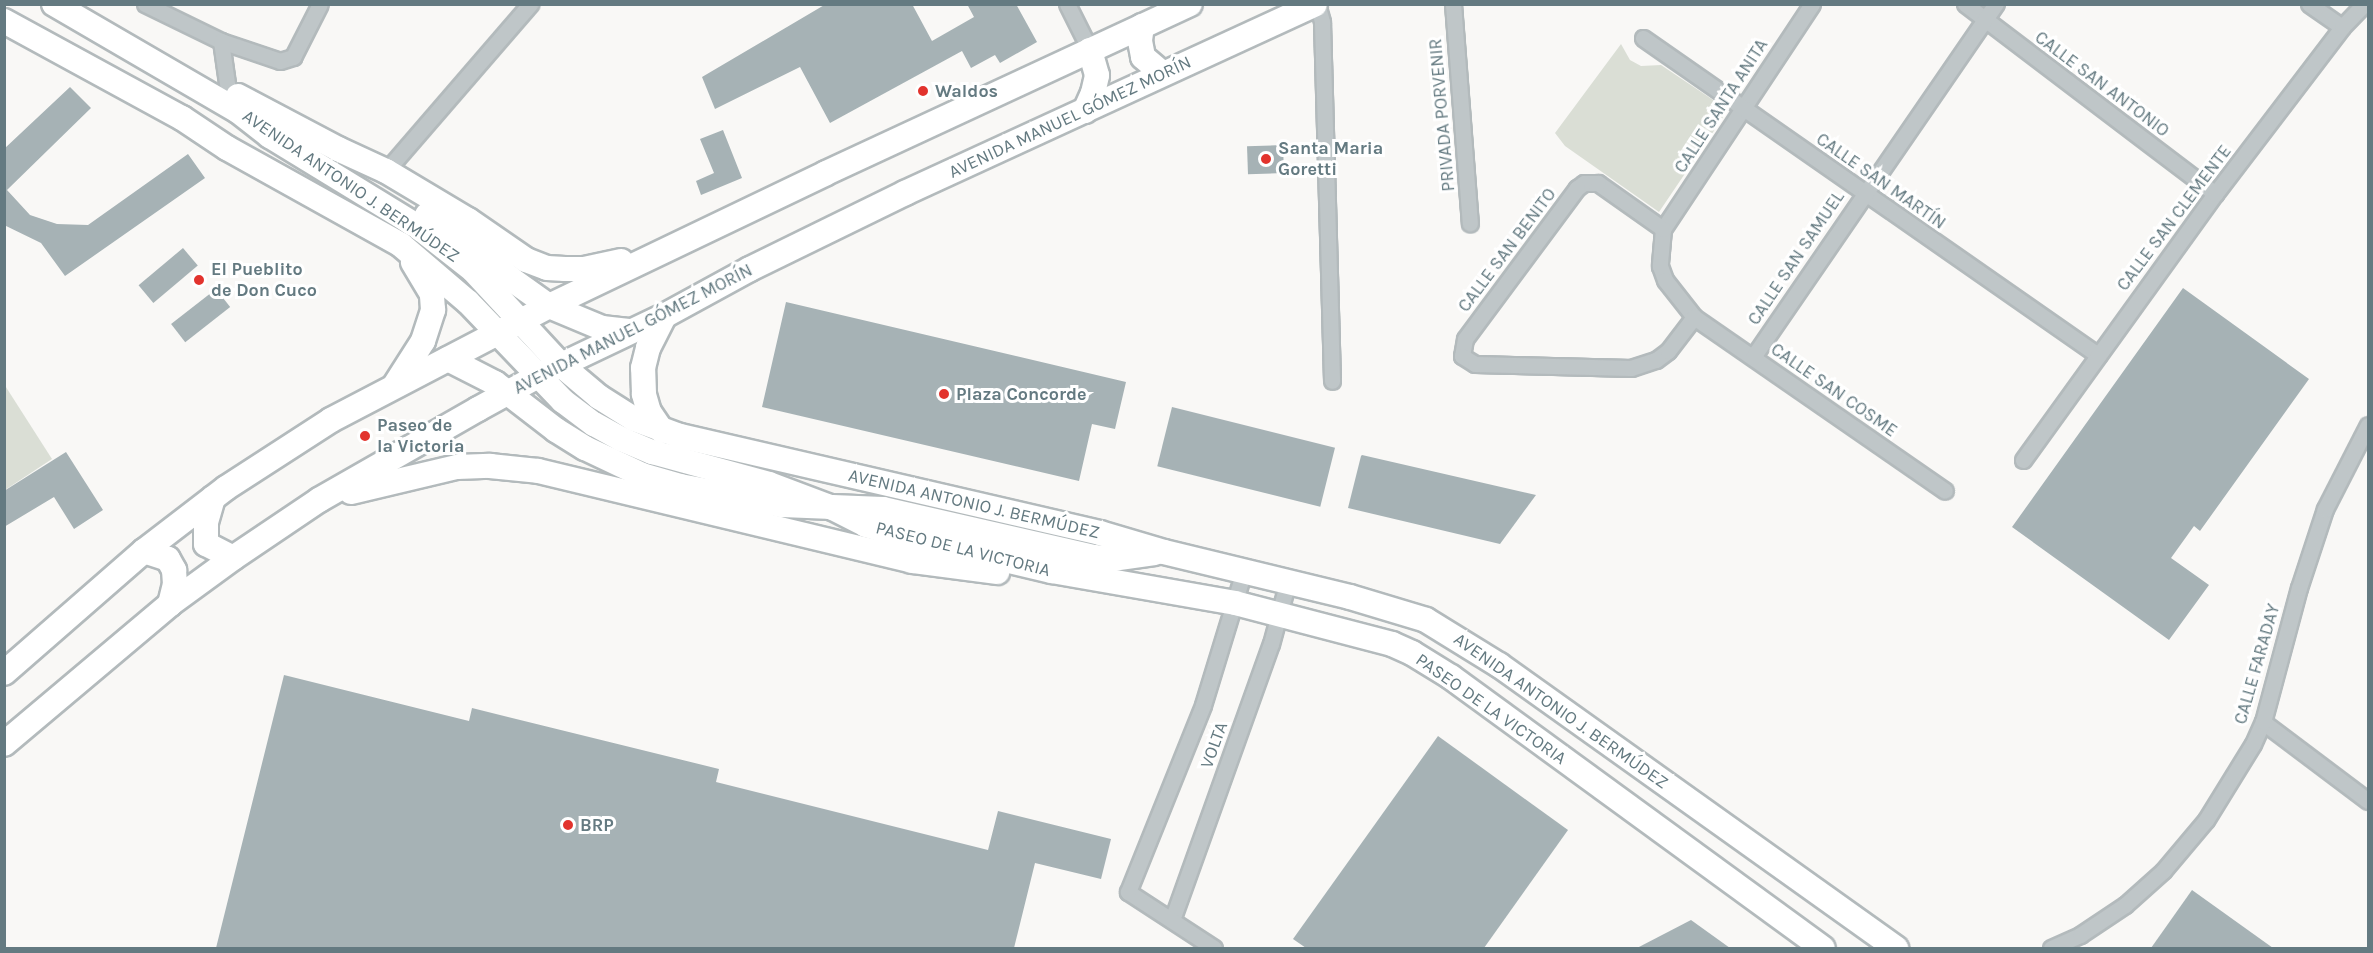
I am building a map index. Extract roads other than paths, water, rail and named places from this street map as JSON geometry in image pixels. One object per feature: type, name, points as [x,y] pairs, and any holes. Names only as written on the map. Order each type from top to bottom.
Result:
[{"type":"main road","name":"AVENIDA ANTONIO J. BERMÚDEZ","points":[[54,4],[238,111],[270,136],[417,226],[448,248],[522,320],[561,366],[616,409],[662,431],[1100,533],[1164,552],[1398,610],[1426,620],[1499,665],[1896,948]]},
{"type":"main road","points":[[4,673],[144,551],[213,498],[331,420],[495,332],[1190,4]]},
{"type":"main road","name":"AVENIDA MANUEL GÓMEZ MORÍN","points":[[4,744],[170,604],[233,558],[319,500],[538,376],[664,316],[771,259],[1162,73],[1316,4]]},
{"type":"main road","points":[[79,18],[101,18],[127,28],[228,90],[338,149],[386,171],[468,220],[526,260],[547,268],[584,269],[667,249]]},
{"type":"main road","name":"PASEO DE LA VICTORIA","points":[[4,21],[182,118],[227,148],[401,245],[444,280],[513,347],[563,401],[621,440],[652,452],[769,484],[833,508],[874,528],[1052,571],[1235,603],[1392,644],[1431,663],[1823,948]]},
{"type":"main road","points":[[1142,26],[1140,41],[1143,57],[1162,73]]},
{"type":"main road","points":[[1085,111],[1093,93],[1097,75],[1090,50]]},
{"type":"main road","points":[[182,118],[234,133],[270,136],[344,167],[400,197],[451,230],[511,279],[549,306],[602,328],[629,331]]},
{"type":"main road","points":[[394,387],[423,341],[433,310],[432,294],[426,279],[401,245]]},
{"type":"main road","points":[[662,431],[649,412],[644,394],[643,368],[648,348],[664,316]]},
{"type":"main road","points":[[448,359],[472,369],[510,393],[556,430],[585,448],[642,475],[732,497],[782,505],[883,509],[1094,557],[1112,559],[1164,552]]},
{"type":"main road","points":[[319,500],[426,472],[457,467],[490,466],[538,471],[599,484],[912,561],[997,572],[1052,571]]},
{"type":"main road","points":[[213,498],[206,523],[207,544],[233,558]]},
{"type":"main road","points":[[144,551],[168,559],[174,570],[175,584],[170,604]]},
{"type":"street","points":[[155,7],[221,41],[273,61],[293,57],[320,4]]},
{"type":"street","points":[[386,171],[530,4]]},
{"type":"street","points":[[1066,4],[1090,50]]},
{"type":"street","points":[[1316,4],[1322,22],[1332,381]]},
{"type":"street","name":"PRIVADA PORVENIR","points":[[1453,4],[1470,223]]},
{"type":"street","name":"CALLE SANTA ANITA","points":[[1663,229],[1812,4]]},
{"type":"street","name":"CALLE SAN ANTONIO","points":[[1965,4],[2215,194]]},
{"type":"street","name":"CALLE SAN SAMUEL","points":[[1753,357],[1864,192],[1996,4]]},
{"type":"street","points":[[2309,4],[2342,27]]},
{"type":"street","name":"CALLE SAN CLEMENTE","points":[[2023,460],[2215,194],[2342,27],[2364,4]]},
{"type":"street","name":"CALLE SAN MARTÍN","points":[[1643,38],[2098,355]]},
{"type":"street","points":[[221,41],[228,90]]},
{"type":"street","name":"CALLE SAN BENITO","points":[[1663,229],[1598,183],[1584,183],[1577,188],[1465,339],[1462,356],[1475,364],[1631,368],[1656,360],[1668,351],[1694,316]]},
{"type":"street","name":"CALLE SAN COSME","points":[[1663,229],[1660,266],[1665,280],[1694,316],[1945,491]]},
{"type":"street","name":"CALLE FARADAY","points":[[2051,948],[2080,935],[2125,905],[2163,871],[2206,820],[2263,722],[2299,588],[2325,509],[2368,424]]},
{"type":"street","name":"VOLTA","points":[[1244,571],[1203,705],[1128,892],[1172,920],[1281,615],[1288,581]]},
{"type":"street","points":[[2263,722],[2368,801]]},
{"type":"street","points":[[1172,920],[1214,948]]},
{"type":"place","name":"Waldos","points":[[923,91]]},
{"type":"place","name":"Santa Maria Goretti","points":[[1266,159]]},
{"type":"place","name":"El Pueblito de Don Cuco","points":[[199,280]]},
{"type":"place","name":"Plaza Concorde","points":[[944,394]]},
{"type":"place","name":"Paseo de la Victoria","points":[[365,436]]},
{"type":"place","name":"BRP","points":[[568,825]]}]
